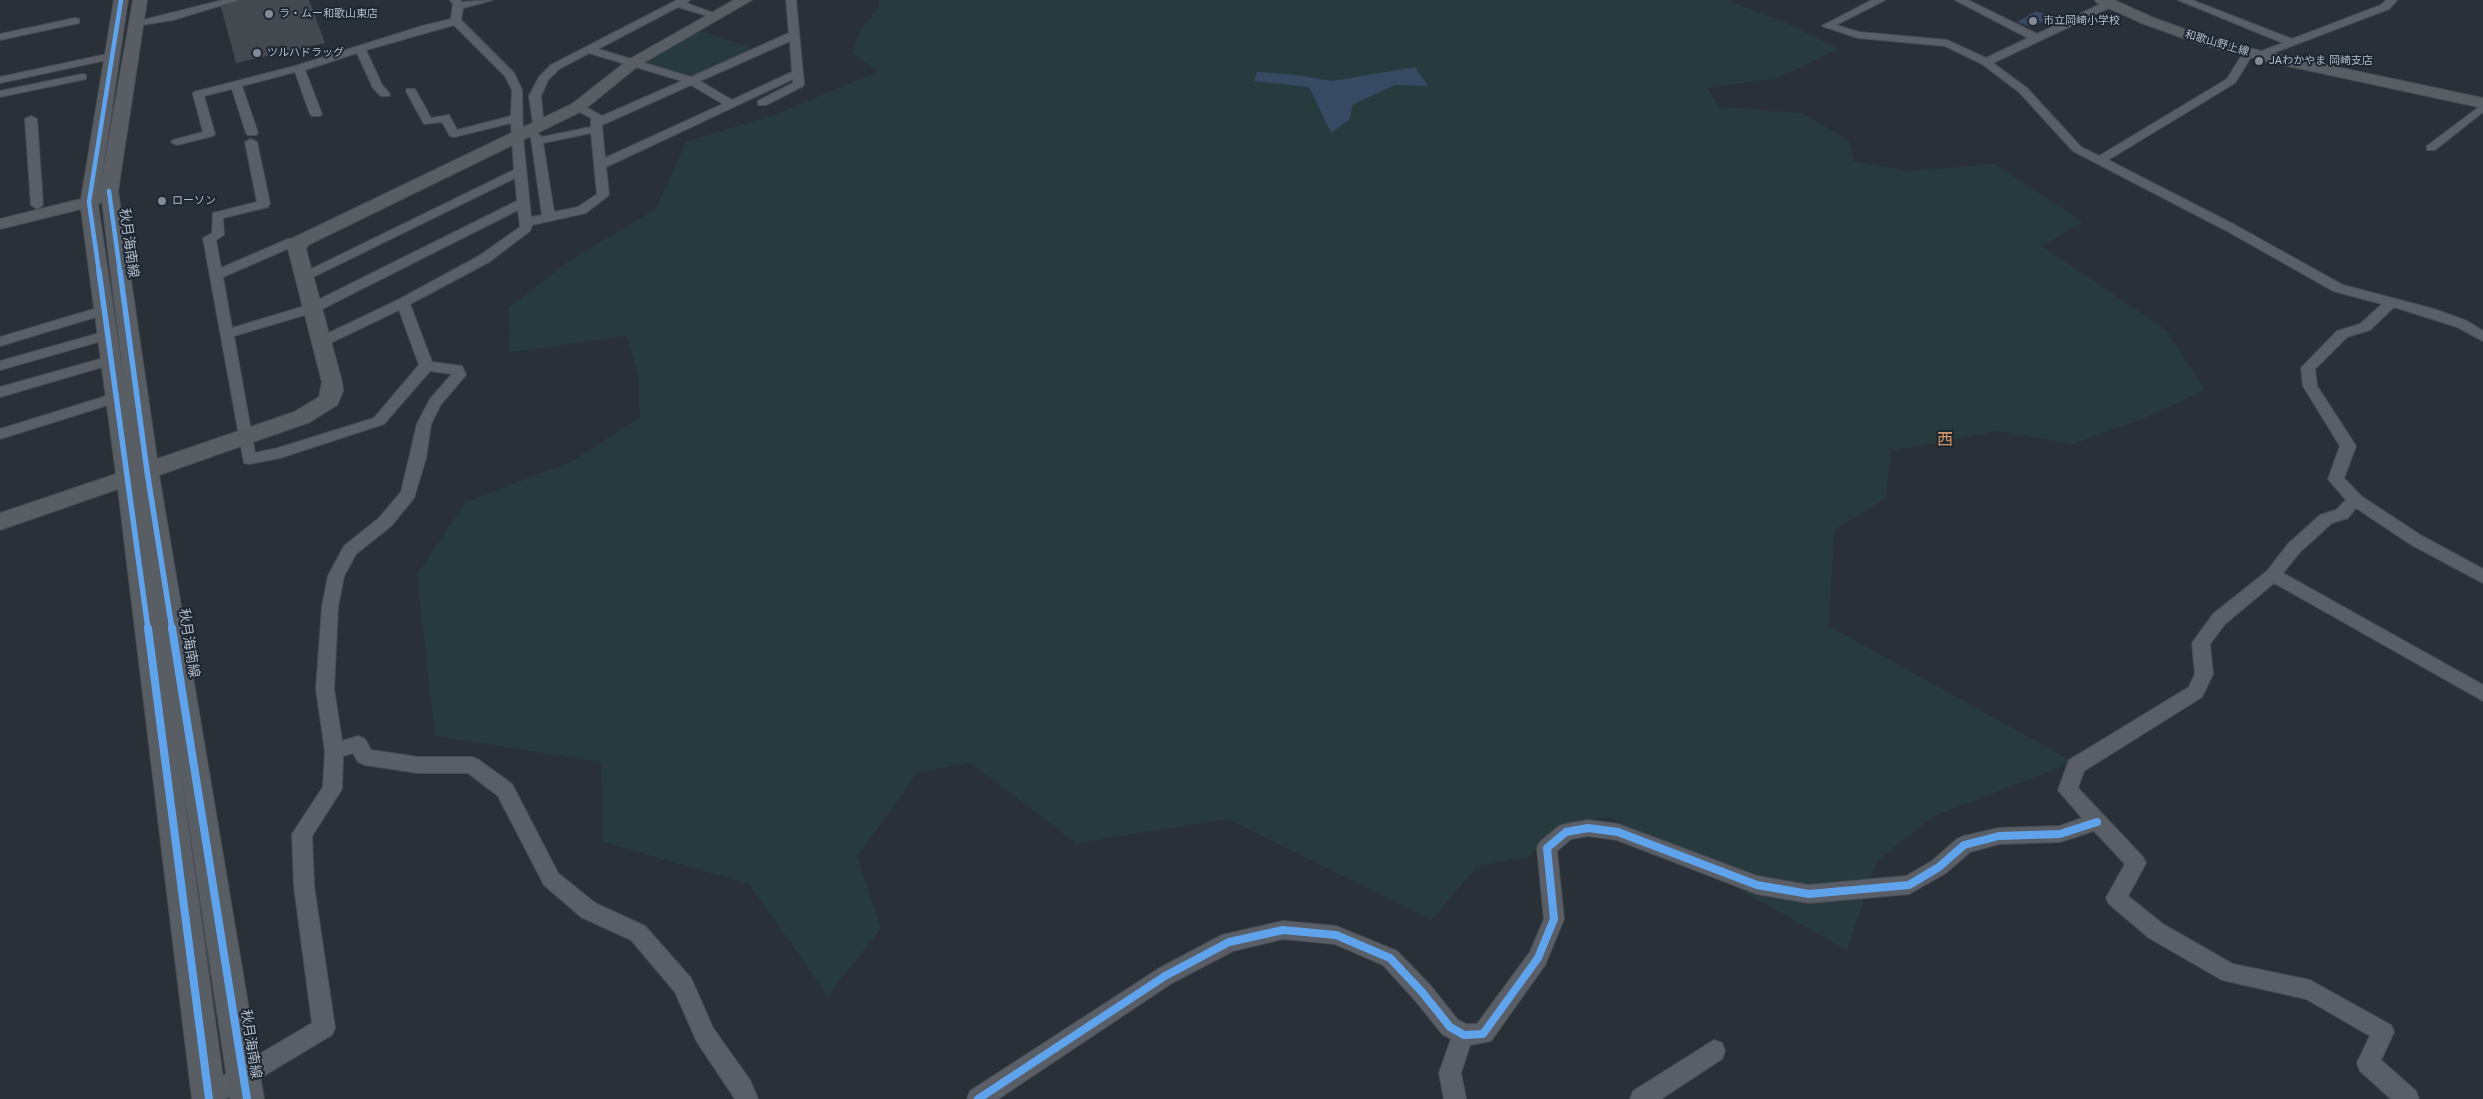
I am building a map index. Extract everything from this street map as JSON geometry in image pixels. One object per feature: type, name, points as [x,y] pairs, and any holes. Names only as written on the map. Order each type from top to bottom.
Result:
[{"type":"main road","points":[[96,195],[112,56],[121,0]]},
{"type":"main road","points":[[96,195],[140,0]]},
{"type":"main road","points":[[0,522],[302,418],[329,400],[332,382],[297,249],[300,242],[578,107],[633,63],[745,0]]},
{"type":"main road","name":"和歌山野上線","points":[[2106,2],[2178,32],[2254,53],[2483,103]]},
{"type":"main road","points":[[0,215],[38,205],[96,195]]},
{"type":"main road","points":[[0,224],[96,195]]},
{"type":"main road","name":"秋月海南線","points":[[96,195],[104,310],[110,360],[116,398],[137,475],[157,690],[208,1098]]},
{"type":"main road","name":"秋月海南線","points":[[96,195],[137,475],[247,1099]]},
{"type":"street","points":[[136,23],[173,17],[234,0]]},
{"type":"street","points":[[488,0],[457,3],[456,21],[510,75],[517,90],[549,217]]},
{"type":"street","points":[[1880,0],[1827,26],[1858,35],[1947,44],[1986,62],[2023,90],[2078,149],[2231,228],[2338,288],[2393,301],[2462,324],[2483,337]]},
{"type":"street","points":[[1960,0],[2034,37]]},
{"type":"street","points":[[2183,0],[2294,43]]},
{"type":"street","points":[[2101,160],[2230,82],[2254,53],[2294,43],[2384,7],[2392,0]]},
{"type":"street","points":[[762,103],[799,84],[794,35],[794,1]]},
{"type":"street","points":[[321,342],[403,303],[484,259],[526,228],[527,222],[521,171],[528,131],[536,96],[543,79],[555,67],[677,2],[717,16]]},
{"type":"street","points":[[1986,62],[2106,2]]},
{"type":"street","points":[[0,37],[75,21]]},
{"type":"street","points":[[177,142],[209,134],[198,94],[236,86],[456,21]]},
{"type":"street","points":[[411,91],[428,122],[445,118],[454,134],[596,126],[690,80],[794,35]]},
{"type":"street","points":[[360,49],[376,86],[385,94]]},
{"type":"street","points":[[589,50],[690,80],[730,103]]},
{"type":"street","points":[[0,80],[112,56]]},
{"type":"street","points":[[299,68],[316,114]]},
{"type":"street","points":[[600,165],[798,73]]},
{"type":"street","points":[[0,94],[82,77]]},
{"type":"street","points":[[236,86],[251,138],[264,204],[217,216],[218,235],[209,238],[249,459],[280,453],[379,421],[426,366]]},
{"type":"street","points":[[527,222],[582,210],[603,195],[596,126],[597,117],[578,107]]},
{"type":"street","points":[[2431,148],[2483,107]]},
{"type":"street","points":[[32,119],[38,205]]},
{"type":"street","points":[[304,276],[521,171]]},
{"type":"street","points":[[227,334],[312,308],[524,202]]},
{"type":"street","points":[[216,275],[292,242],[300,242]]},
{"type":"street","points":[[2393,301],[2365,327],[2342,334],[2308,368],[2310,386],[2348,446],[2336,479],[2355,500],[2416,540],[2483,577]]},
{"type":"street","points":[[403,303],[426,366]]},
{"type":"street","points":[[0,342],[104,310]]},
{"type":"street","points":[[0,366],[107,335]]},
{"type":"street","points":[[0,392],[110,360]]},
{"type":"street","points":[[208,1098],[244,1074],[324,1028],[304,886],[302,834],[332,789],[334,751],[325,689],[330,607],[336,576],[350,550],[385,522],[408,494],[418,458],[424,424],[435,402],[459,374],[458,369],[426,366]]},
{"type":"street","points":[[0,434],[116,398]]},
{"type":"street","points":[[2355,500],[2342,514],[2326,519],[2294,548],[2273,575],[2219,619],[2201,643],[2204,674],[2196,692],[2076,766],[2068,790],[2136,864],[2116,898],[2156,931],[2229,973],[2310,990],[2383,1032],[2368,1063],[2408,1099]]},
{"type":"street","points":[[2273,575],[2483,694]]},
{"type":"street","points":[[334,751],[358,744],[365,757],[418,765],[472,765],[505,790],[552,879],[588,910],[638,933],[683,984],[705,1035],[742,1088],[747,1099]]},
{"type":"street","points":[[978,1099],[1165,976],[1229,942],[1283,930],[1336,935],[1390,958],[1422,992],[1450,1027],[1464,1035],[1483,1034],[1538,958],[1554,919],[1547,848],[1566,832],[1588,828],[1618,832],[1756,885],[1809,894],[1909,886],[1939,867],[1964,846],[1999,836],[2060,834],[2097,822]]},
{"type":"street","points":[[1456,1099],[1450,1073],[1455,1054],[1464,1035]]},
{"type":"street","points":[[1642,1099],[1714,1051]]},
{"type":"green space","points":[[879,0],[1727,0],[1791,25],[1838,49],[1778,78],[1707,88],[1720,107],[1802,113],[1849,141],[1854,161],[1908,171],[1995,164],[2083,222],[2041,246],[2166,330],[2205,390],[2144,418],[2073,444],[1998,431],[1891,451],[1886,498],[1834,530],[1829,626],[2073,762],[1932,817],[1877,861],[1847,950],[1610,817],[1563,824],[1528,857],[1477,866],[1432,920],[1228,819],[1076,843],[970,763],[918,772],[857,857],[881,928],[828,996],[749,884],[603,842],[601,762],[435,736],[417,575],[466,502],[573,461],[640,417],[638,374],[627,336],[510,352],[509,307],[569,261],[655,210],[686,142],[774,115],[877,72],[853,53],[860,31],[879,7]]},
{"type":"green space","points":[[697,30],[756,49],[691,77],[641,63]]},
{"type":"water","points":[[2036,11],[2052,17],[2032,27],[2017,22]]},
{"type":"water","points":[[1415,67],[1428,86],[1395,85],[1352,105],[1350,119],[1331,133],[1309,87],[1254,81],[1257,72],[1289,74],[1332,81]]},
{"type":"building","name":"ラ・ムー和歌山東店","points":[[241,0],[309,0],[325,43],[236,63],[221,7]]},
{"type":"cycle path","points":[[121,0],[89,202],[157,691],[209,1099]]},
{"type":"cycle path","points":[[109,191],[147,471],[247,1099]]},
{"type":"cycle path","points":[[978,1099],[1165,976],[1229,942],[1283,930],[1336,935],[1390,958],[1422,992],[1450,1027],[1464,1035],[1483,1034],[1538,958],[1554,919],[1547,848],[1566,832],[1588,828],[1618,832],[1757,885],[1809,894],[1909,885],[1939,867],[1964,845],[1999,836],[2060,834],[2097,822]]},
{"type":"place","name":"ラ・ムー和歌山東店","points":[[269,14]]},
{"type":"place","name":"市立岡崎小学校","points":[[2033,21]]},
{"type":"place","name":"ツルハドラッグ","points":[[257,53]]},
{"type":"place","name":"JAわかやま 岡崎支店","points":[[2259,61]]},
{"type":"place","name":"ローソン","points":[[162,201]]},
{"type":"district","name":"西","points":[[1945,440]]}]
